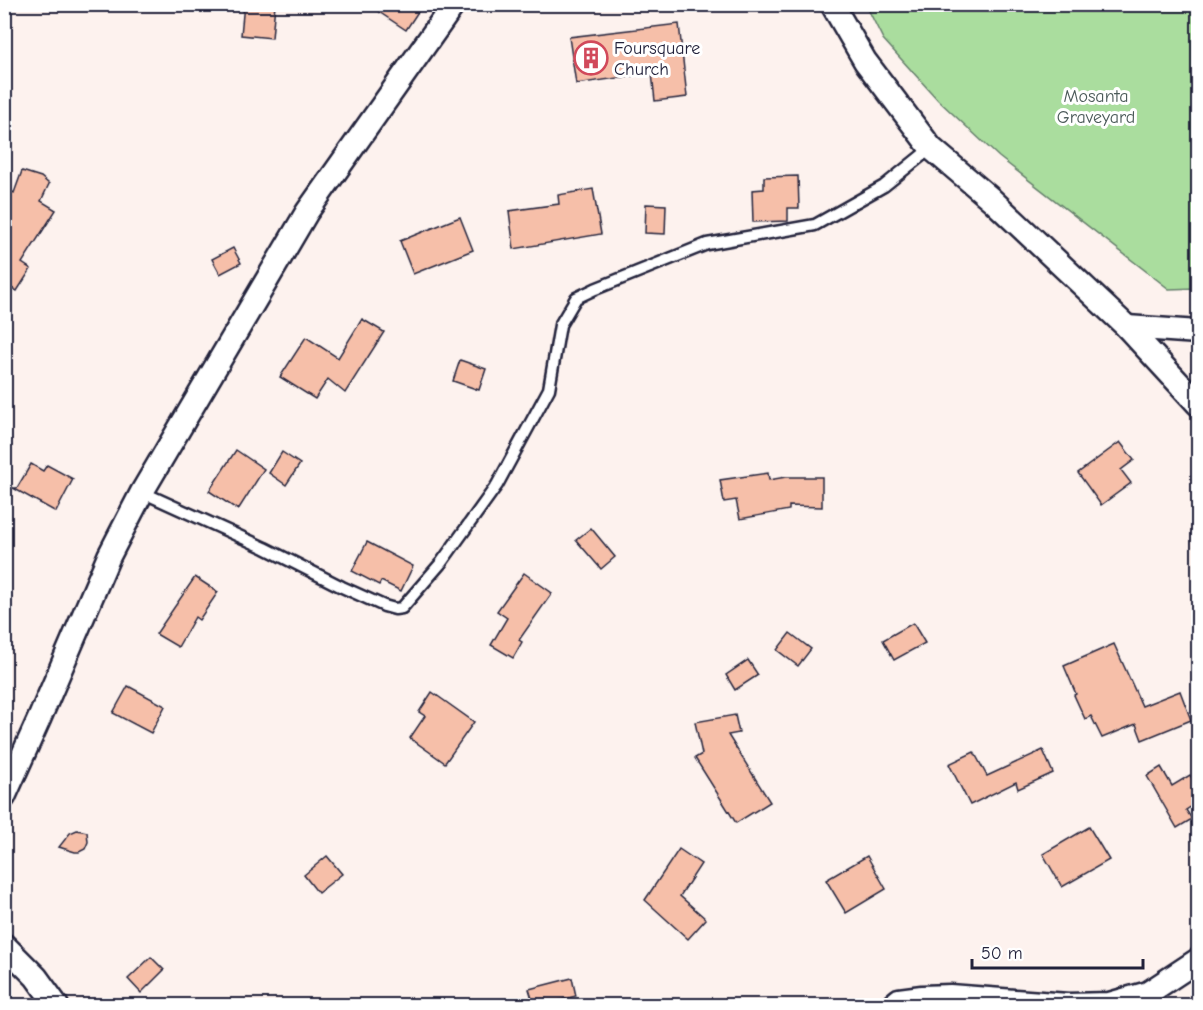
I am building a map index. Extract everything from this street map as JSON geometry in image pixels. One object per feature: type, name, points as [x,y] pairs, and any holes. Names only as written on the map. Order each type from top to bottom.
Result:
[{"type":"street","points":[[4,796],[109,556],[142,492],[307,212],[454,4]]},
{"type":"street","points":[[832,4],[865,61],[931,148],[991,199],[1127,327],[1198,404]]},
{"type":"street","points":[[1127,327],[1198,332]]},
{"type":"street","points":[[4,945],[36,977],[57,1005]]},
{"type":"street","points":[[892,1005],[899,1000],[950,996],[1068,1005],[1109,1004],[1148,993],[1198,960]]},
{"type":"lane","points":[[142,492],[384,606],[402,608],[441,563],[497,485],[549,389],[560,325],[576,298],[707,244],[815,225],[884,186],[931,148]]},
{"type":"green space","name":"Mosanta Graveyard","points":[[866,5],[1198,5],[1198,288],[1169,289],[999,157],[938,100],[883,39]]},
{"type":"building","points":[[244,4],[275,4],[272,38],[241,35]]},
{"type":"building","points":[[367,4],[423,4],[406,30]]},
{"type":"building","points":[[679,24],[687,97],[655,101],[652,73],[576,84],[569,37]]},
{"type":"building","points":[[22,171],[41,177],[49,184],[41,201],[56,210],[22,263],[31,269],[17,291],[8,286],[4,291],[4,187],[14,193]]},
{"type":"building","points":[[798,176],[799,208],[788,208],[788,221],[753,222],[752,190],[764,189],[764,177]]},
{"type":"building","points":[[593,189],[601,234],[514,249],[509,211],[559,204],[558,195]]},
{"type":"building","points":[[646,204],[666,205],[665,234],[645,233]]},
{"type":"building","points":[[460,217],[473,250],[413,274],[400,241]]},
{"type":"building","points":[[233,248],[241,263],[220,274],[212,259]]},
{"type":"building","points":[[362,319],[384,332],[345,393],[328,379],[315,399],[280,377],[306,337],[338,358]]},
{"type":"building","points":[[460,360],[486,369],[479,390],[453,381]]},
{"type":"building","points":[[1120,442],[1134,460],[1121,470],[1131,483],[1101,505],[1078,473]]},
{"type":"building","points":[[236,450],[264,469],[238,510],[209,491]]},
{"type":"building","points":[[282,452],[300,464],[286,485],[269,473]]},
{"type":"building","points":[[31,464],[43,471],[47,465],[73,479],[56,512],[13,488],[17,488]]},
{"type":"building","points":[[768,473],[769,480],[786,477],[822,477],[822,507],[789,506],[789,510],[740,519],[736,500],[724,502],[720,480]]},
{"type":"building","points":[[591,528],[615,557],[601,569],[576,540]]},
{"type":"building","points":[[367,542],[413,566],[401,591],[381,581],[379,585],[352,571]]},
{"type":"building","points":[[524,573],[552,593],[519,640],[522,642],[513,658],[491,645],[507,618],[497,611]]},
{"type":"building","points":[[195,577],[218,592],[199,620],[195,617],[178,647],[156,634]]},
{"type":"building","points":[[913,623],[925,643],[894,660],[883,640]]},
{"type":"building","points":[[790,633],[811,649],[798,666],[777,650]]},
{"type":"building","points":[[1114,644],[1142,706],[1180,691],[1191,720],[1142,740],[1136,724],[1102,738],[1091,716],[1085,719],[1064,666]]},
{"type":"building","points":[[748,660],[758,675],[735,690],[726,675]]},
{"type":"building","points":[[128,686],[165,706],[151,733],[113,713]]},
{"type":"building","points":[[432,692],[474,722],[445,763],[410,738],[425,716],[419,712]]},
{"type":"building","points":[[735,715],[739,733],[728,735],[770,802],[736,823],[695,758],[702,754],[695,722]]},
{"type":"building","points":[[1043,750],[1053,773],[1018,789],[1016,782],[970,805],[949,764],[974,752],[987,776]]},
{"type":"building","points":[[1161,767],[1172,786],[1190,775],[1198,789],[1198,802],[1186,810],[1192,819],[1177,828],[1147,776]]},
{"type":"building","points":[[1089,827],[1109,860],[1062,887],[1043,854]]},
{"type":"building","points":[[77,830],[87,832],[88,842],[85,849],[75,852],[59,847],[70,833]]},
{"type":"building","points":[[679,849],[701,864],[680,896],[706,919],[688,939],[645,900]]},
{"type":"building","points":[[327,856],[342,874],[318,893],[304,875]]},
{"type":"building","points":[[867,856],[886,889],[846,913],[826,880]]},
{"type":"building","points":[[151,957],[164,970],[141,993],[128,979]]},
{"type":"building","points":[[572,978],[576,996],[534,1005],[529,989]]},
{"type":"place","name":"Foursquare Church","points":[[591,58]]}]
